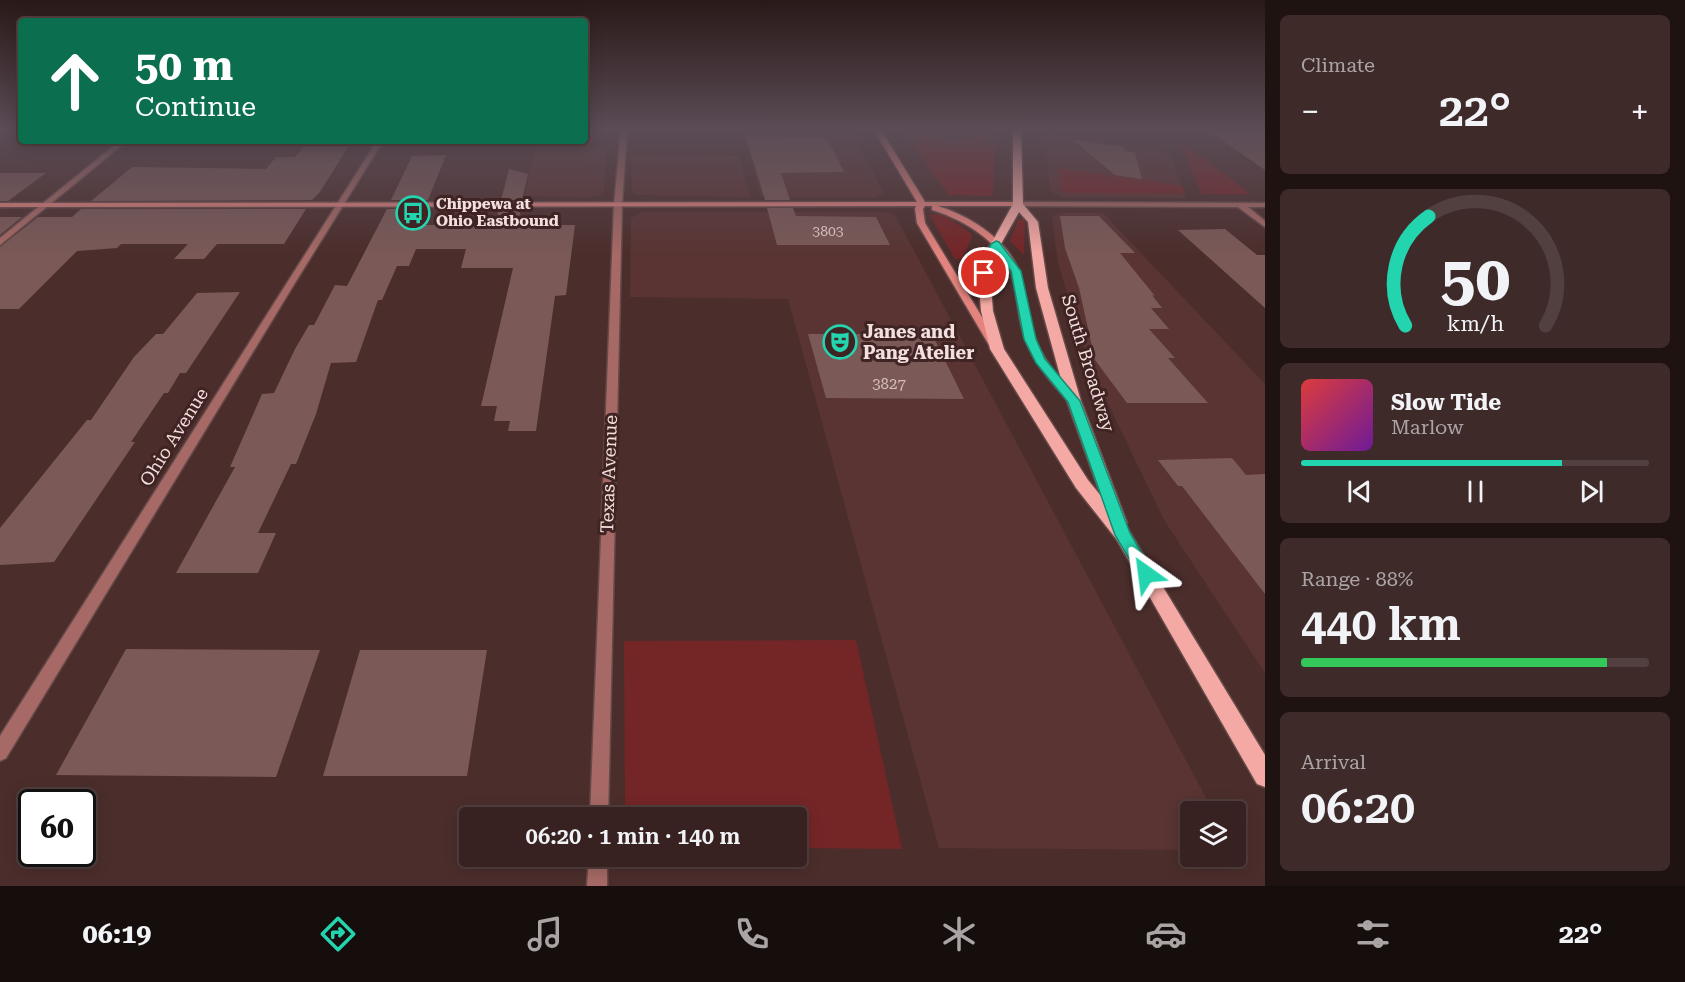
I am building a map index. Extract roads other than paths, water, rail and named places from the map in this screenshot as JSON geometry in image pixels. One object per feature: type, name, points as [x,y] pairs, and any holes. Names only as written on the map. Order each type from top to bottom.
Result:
[{"type":"main road","points":[[902,171],[922,204],[956,214],[996,244],[1016,271],[1030,339],[1040,360],[1074,401]]},
{"type":"main road","name":"South Broadway","points":[[1018,171],[1018,204],[996,244],[984,273],[987,311],[996,349],[1076,475],[1123,535],[1265,776]]},
{"type":"main road","points":[[922,204],[919,209],[921,223],[996,349]]},
{"type":"main road","points":[[0,205],[1018,204]]},
{"type":"main road","name":"South Broadway","points":[[1018,204],[1033,222],[1042,288],[1074,401],[1123,535]]},
{"type":"street","points":[[0,242],[87,171]]},
{"type":"street","name":"Ohio Avenue","points":[[0,752],[360,171]]},
{"type":"street","name":"Texas Avenue","points":[[599,807],[615,286],[621,171]]},
{"type":"street","points":[[1018,204],[1265,205]]},
{"type":"street","points":[[1240,205],[1265,225]]},
{"type":"street","points":[[597,886],[598,867]]},
{"type":"place","name":"Chippewa at Ohio Eastbound","points":[[413,213]]},
{"type":"place","name":"Janes and Pang Atelier","points":[[840,342]]}]
